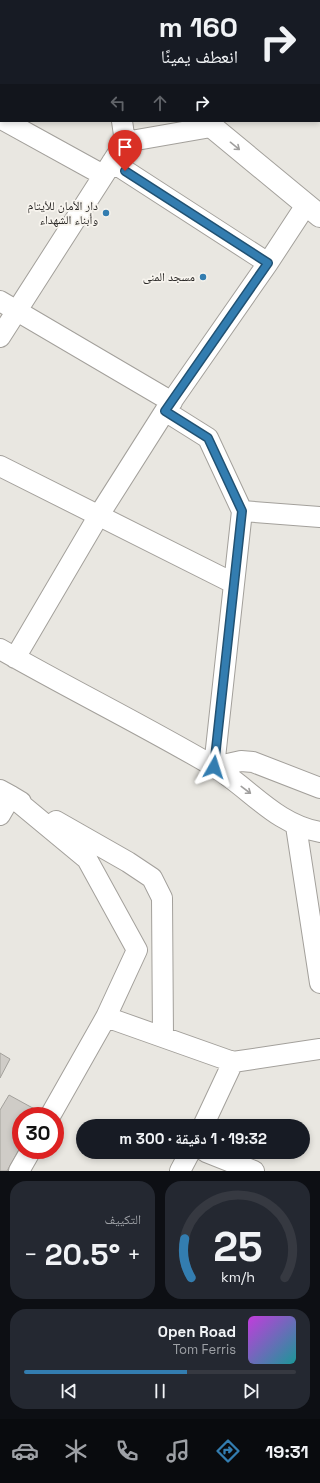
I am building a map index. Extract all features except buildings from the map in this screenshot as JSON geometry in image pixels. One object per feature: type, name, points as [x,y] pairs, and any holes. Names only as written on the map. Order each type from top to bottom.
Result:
[{"type":"main road","points":[[208,124],[313,210]]},
{"type":"street","points":[[6,122],[108,169],[268,263]]},
{"type":"street","points":[[0,337],[9,305],[108,169],[125,142],[122,122]]},
{"type":"street","points":[[125,142],[208,124]]},
{"type":"street","points":[[313,210],[268,263],[168,406],[99,515],[4,652],[214,767],[277,814],[296,826],[320,832]]},
{"type":"street","points":[[9,305],[168,406],[208,438],[242,511],[214,767]]},
{"type":"street","points":[[0,466],[233,583]]},
{"type":"street","points":[[242,511],[320,517]]},
{"type":"street","points":[[214,767],[242,760],[253,762],[320,788]]},
{"type":"street","points":[[0,814],[5,793]]},
{"type":"street","points":[[5,793],[87,859],[137,950],[106,1017],[55,1107]]},
{"type":"street","points":[[5,793],[128,862],[152,878],[162,898],[163,1037]]},
{"type":"street","points":[[296,826],[320,983]]},
{"type":"street","points":[[106,1017],[233,1062],[320,1049]]},
{"type":"street","points":[[206,1119],[233,1062]]},
{"type":"street","points":[[20,1171],[26,1159]]},
{"type":"street","points":[[180,1171],[186,1159]]},
{"type":"street","points":[[224,1159],[254,1171]]},
{"type":"place","name":"دار الأمان للأيتام وأبناء الشهداء","points":[[106,213]]},
{"type":"place","name":"مسجد المنى","points":[[203,277]]},
{"type":"route","points":[[125,171],[268,263],[165,411],[208,438],[242,511],[214,767]]}]
